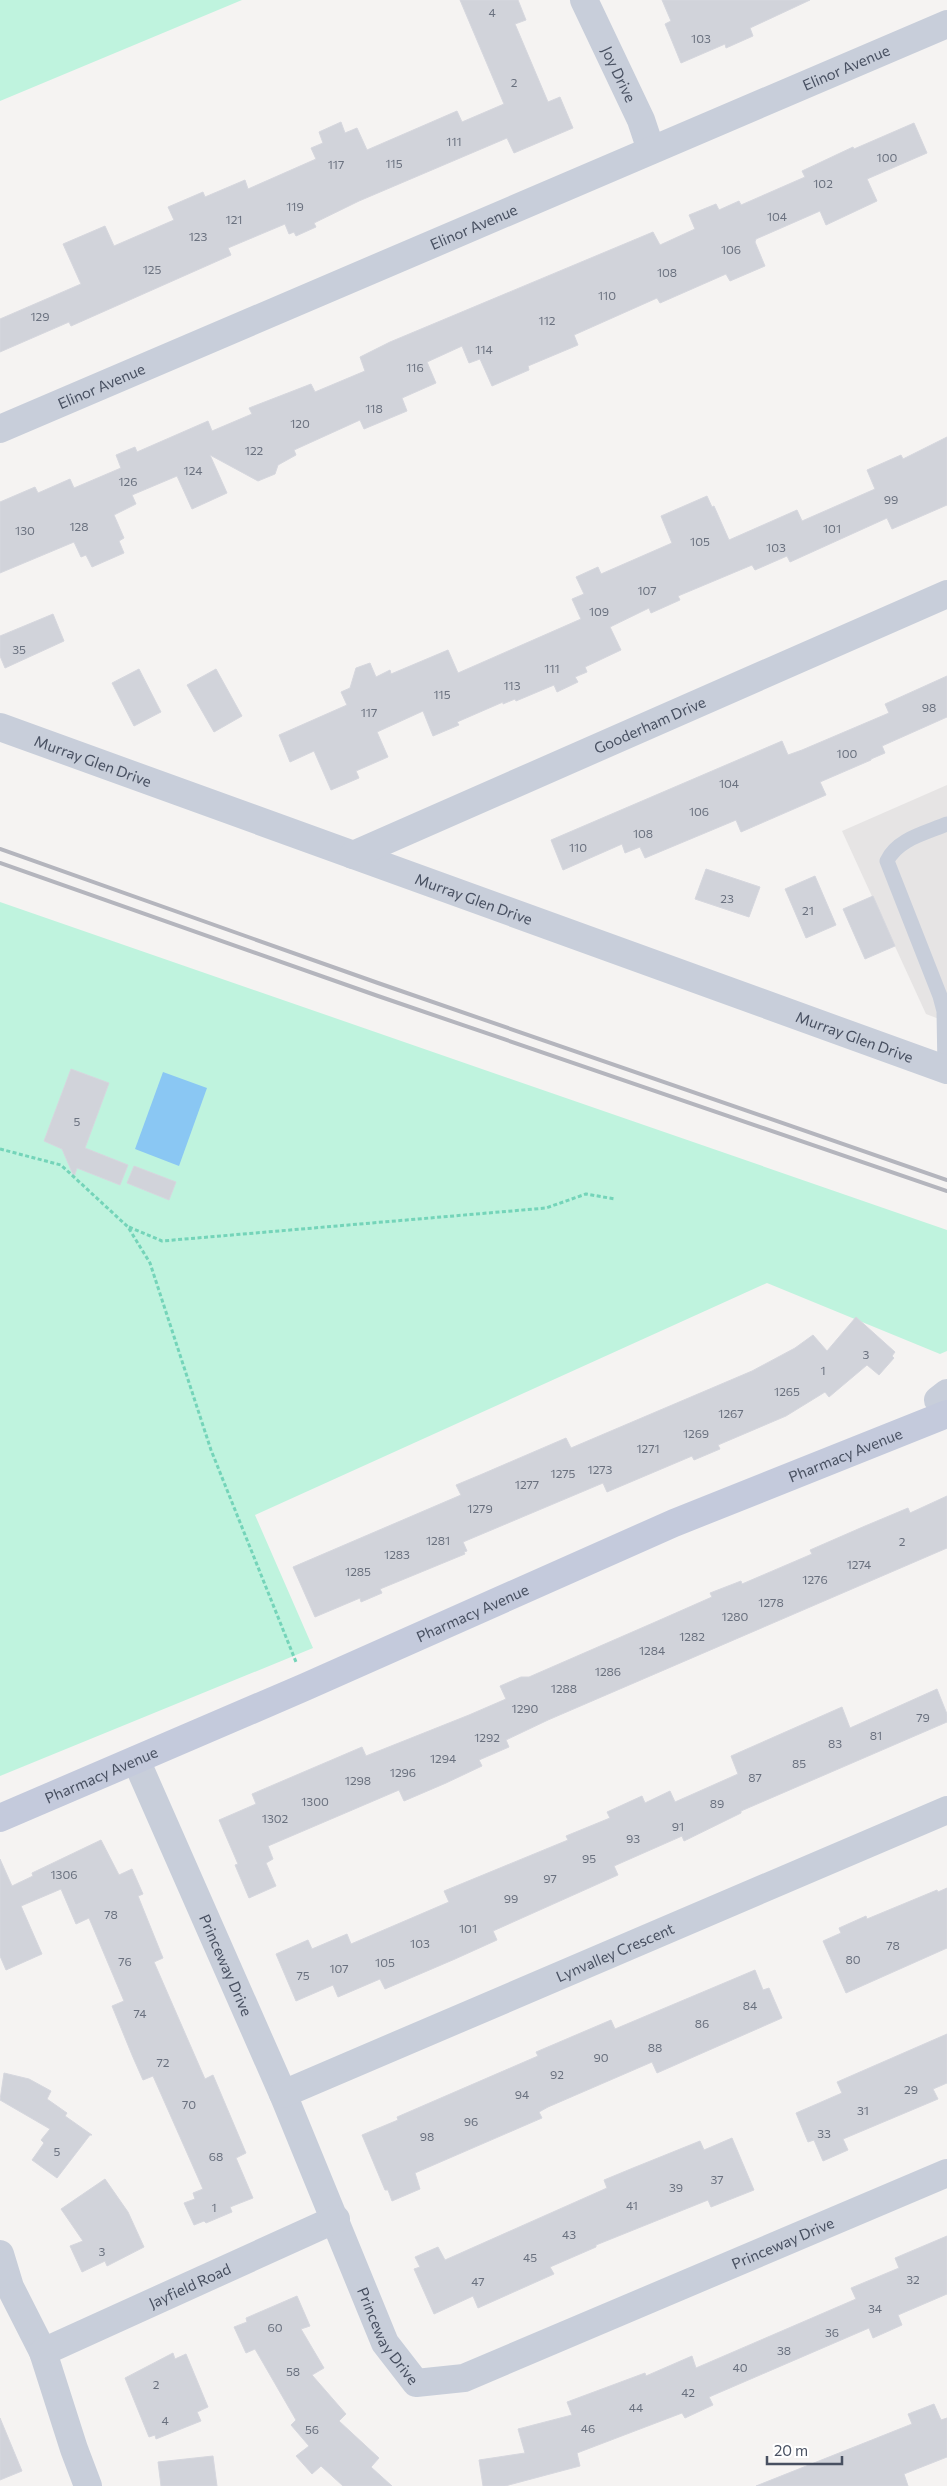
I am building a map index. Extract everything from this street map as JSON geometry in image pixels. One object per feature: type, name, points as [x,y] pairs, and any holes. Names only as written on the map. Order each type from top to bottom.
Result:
[{"type":"street","name":"Joy Drive","points":[[584,0],[641,120],[651,150]]},
{"type":"street","name":"Elinor Avenue","points":[[0,429],[947,24]]},
{"type":"street","name":"Gooderham Drive","points":[[352,855],[947,594]]},
{"type":"street","name":"Murray Glen Drive","points":[[0,727],[946,1070]]},
{"type":"street","name":"Pharmacy Avenue","points":[[0,1818],[305,1687],[944,1402]]},
{"type":"street","name":"Princeway Drive","points":[[136,1760],[336,2219],[385,2343],[416,2383],[464,2378],[947,2173]]},
{"type":"street","name":"Lynvalley Crescent","points":[[282,2094],[947,1810]]},
{"type":"street","name":"Jayfield Road","points":[[43,2352],[336,2219]]},
{"type":"street","points":[[0,2254],[10,2287],[43,2352],[88,2486]]},
{"type":"lane","points":[[946,1070],[944,1011],[940,996],[887,868],[887,861],[890,854],[902,843],[947,824]]},
{"type":"path","points":[[0,1149],[61,1165],[128,1227],[150,1262],[211,1450],[305,1687]]},
{"type":"path","points":[[128,1227],[162,1241],[546,1208],[586,1194],[615,1199]]},
{"type":"shaded area","points":[[947,785],[947,1022],[926,1014],[842,831]]},
{"type":"green space","points":[[0,0],[242,0],[0,101]]},
{"type":"green space","points":[[0,902],[947,1230],[947,1351],[940,1354],[767,1283],[255,1515],[313,1648],[0,1776]]},
{"type":"water","points":[[163,1072],[207,1088],[179,1166],[135,1149]]},
{"type":"building","points":[[460,0],[518,0],[526,20],[515,24],[548,102],[560,97],[573,128],[514,153],[507,138],[359,201],[314,223],[316,227],[296,236],[294,232],[289,234],[285,224],[228,248],[231,255],[71,326],[69,322],[0,352],[0,319],[81,284],[63,244],[105,226],[114,246],[174,220],[168,207],[203,192],[205,197],[245,180],[248,189],[316,159],[311,148],[323,143],[319,132],[341,122],[345,133],[357,128],[367,150],[457,111],[462,122],[504,104]]},
{"type":"building","points":[[662,0],[810,0],[750,28],[753,36],[726,48],[725,44],[681,63],[665,24],[671,21]]},
{"type":"building","points":[[914,123],[927,153],[867,179],[877,201],[826,225],[820,211],[756,239],[755,242],[765,266],[730,281],[726,274],[660,303],[657,298],[574,335],[578,345],[528,366],[529,370],[492,386],[480,359],[469,363],[462,346],[427,362],[436,383],[402,398],[407,411],[364,429],[360,420],[294,450],[296,455],[278,465],[275,474],[258,481],[210,455],[227,493],[192,509],[177,476],[132,495],[136,504],[114,515],[124,538],[119,541],[124,553],[92,567],[86,555],[81,557],[74,542],[0,573],[0,502],[35,487],[38,493],[70,479],[74,488],[121,468],[116,455],[135,447],[137,452],[208,421],[212,431],[252,414],[249,408],[311,384],[315,392],[365,371],[360,357],[390,342],[653,232],[660,245],[695,229],[689,215],[716,204],[719,210],[739,201],[741,205],[805,177],[802,171],[853,147],[854,149]]},
{"type":"building","points":[[947,437],[947,505],[892,529],[887,518],[790,562],[787,556],[755,570],[752,565],[678,596],[680,600],[651,613],[649,608],[610,627],[621,650],[585,667],[587,672],[575,677],[578,682],[557,692],[554,685],[516,701],[515,699],[503,704],[503,702],[457,722],[459,725],[433,736],[423,711],[377,732],[388,757],[356,771],[359,778],[331,790],[314,751],[290,762],[279,735],[347,705],[341,692],[350,688],[356,668],[370,663],[376,677],[390,670],[391,674],[448,650],[458,673],[581,619],[572,599],[584,594],[576,577],[598,567],[601,574],[672,543],[661,516],[707,496],[712,507],[714,506],[729,540],[797,510],[802,521],[875,489],[867,470],[901,455],[903,459]]},
{"type":"building","points":[[53,614],[64,641],[5,668],[0,656],[0,636]]},
{"type":"building","points":[[139,669],[161,712],[134,726],[112,683]]},
{"type":"building","points":[[216,669],[242,716],[214,732],[187,685]]},
{"type":"building","points":[[947,676],[947,717],[882,746],[885,753],[820,782],[826,795],[741,832],[736,820],[645,858],[640,847],[625,853],[622,844],[563,870],[551,840],[782,741],[788,755],[802,750],[889,713],[885,704]]},
{"type":"building","points":[[706,869],[760,887],[749,917],[695,899]]},
{"type":"building","points":[[815,876],[836,925],[806,938],[785,889]]},
{"type":"building","points":[[873,896],[895,946],[865,959],[843,909]]},
{"type":"building","points":[[71,1069],[109,1083],[85,1148],[128,1165],[120,1185],[77,1168],[74,1177],[62,1149],[44,1141]]},
{"type":"building","points":[[134,1166],[176,1182],[169,1200],[127,1183]]},
{"type":"building","points":[[856,1317],[895,1352],[892,1356],[894,1358],[879,1375],[867,1365],[829,1397],[825,1392],[786,1416],[718,1445],[720,1449],[694,1460],[692,1456],[607,1492],[603,1483],[463,1542],[467,1551],[464,1552],[465,1554],[380,1589],[382,1593],[361,1602],[360,1598],[315,1617],[293,1567],[461,1495],[456,1485],[566,1438],[571,1448],[752,1371],[795,1348],[813,1335],[827,1351]]},
{"type":"building","points":[[947,1496],[947,1548],[548,1720],[506,1740],[509,1747],[479,1760],[482,1766],[446,1783],[404,1801],[399,1790],[268,1846],[273,1859],[266,1863],[276,1886],[249,1898],[235,1865],[238,1864],[219,1820],[256,1804],[252,1794],[362,1747],[366,1756],[469,1715],[506,1699],[500,1686],[521,1677],[529,1677],[712,1597],[710,1593],[741,1581],[742,1584],[812,1554],[810,1550],[865,1526],[908,1508],[910,1513]]},
{"type":"building","points":[[937,1689],[947,1714],[947,1722],[741,1811],[741,1813],[684,1841],[682,1836],[614,1866],[618,1875],[493,1931],[497,1940],[385,1989],[380,1979],[338,1997],[333,1985],[296,2001],[276,1954],[308,1940],[312,1949],[347,1934],[351,1944],[449,1902],[444,1891],[568,1840],[566,1836],[610,1818],[607,1812],[642,1796],[645,1803],[670,1791],[675,1802],[738,1774],[731,1756],[842,1707],[850,1728]]},
{"type":"building","points":[[101,1840],[119,1875],[132,1869],[143,1894],[138,1896],[163,1958],[154,1962],[205,2079],[213,2075],[246,2153],[236,2158],[253,2198],[230,2207],[232,2212],[206,2223],[204,2221],[194,2225],[184,2203],[195,2199],[193,2193],[203,2189],[153,2076],[143,2080],[132,2055],[112,2006],[124,2001],[89,1918],[76,1924],[61,1889],[21,1906],[42,1954],[6,1970],[0,1956],[0,1859],[12,1886],[33,1876],[32,1873]]},
{"type":"building","points":[[947,1888],[947,1948],[846,1993],[823,1941],[841,1933],[839,1928],[866,1916],[867,1919],[937,1890],[938,1892]]},
{"type":"building","points":[[755,1970],[763,1990],[769,1988],[782,2018],[657,2073],[652,2062],[548,2107],[539,2112],[542,2118],[415,2173],[420,2189],[392,2201],[388,2190],[385,2190],[362,2135],[398,2120],[397,2117],[538,2056],[536,2052],[611,2020],[615,2029]]},
{"type":"building","points":[[947,2034],[947,2083],[933,2089],[938,2099],[843,2139],[848,2150],[823,2161],[814,2140],[808,2142],[796,2113],[842,2093],[837,2082]]},
{"type":"building","points":[[4,2073],[29,2079],[51,2091],[47,2099],[67,2113],[65,2116],[92,2135],[90,2135],[57,2178],[32,2160],[44,2143],[41,2140],[50,2129],[0,2100]]},
{"type":"building","points":[[732,2138],[754,2190],[711,2207],[708,2200],[596,2245],[596,2247],[550,2267],[554,2274],[478,2308],[473,2296],[434,2314],[414,2269],[420,2267],[415,2257],[438,2247],[445,2260],[607,2188],[604,2180],[700,2141],[704,2150]]},
{"type":"building","points":[[105,2179],[128,2212],[144,2247],[107,2266],[105,2261],[82,2272],[70,2246],[83,2241],[61,2209]]},
{"type":"building","points":[[947,2236],[947,2294],[898,2315],[902,2325],[873,2338],[869,2328],[709,2397],[713,2405],[685,2418],[682,2413],[577,2453],[580,2466],[505,2486],[483,2486],[479,2460],[525,2453],[518,2429],[572,2415],[567,2402],[645,2373],[646,2376],[692,2356],[696,2368],[856,2299],[851,2288],[899,2268],[895,2258]]},
{"type":"building","points":[[297,2296],[310,2326],[301,2329],[324,2368],[312,2375],[346,2414],[339,2421],[379,2458],[371,2467],[392,2486],[343,2486],[321,2466],[312,2474],[296,2456],[309,2446],[291,2425],[296,2420],[255,2349],[246,2353],[234,2327],[247,2322],[246,2318]]},
{"type":"building","points":[[173,2353],[175,2359],[186,2354],[208,2407],[197,2412],[201,2421],[156,2439],[155,2435],[149,2437],[125,2378]]},
{"type":"building","points":[[934,2404],[941,2420],[947,2418],[947,2457],[904,2474],[908,2486],[756,2486],[912,2424],[908,2414]]},
{"type":"building","points":[[0,2418],[22,2471],[0,2480]]},
{"type":"building","points":[[213,2456],[217,2486],[161,2486],[158,2462]]},
{"type":"railway","points":[[0,849],[378,983],[947,1180]]},
{"type":"railway","points":[[0,863],[378,996],[947,1191]]}]
